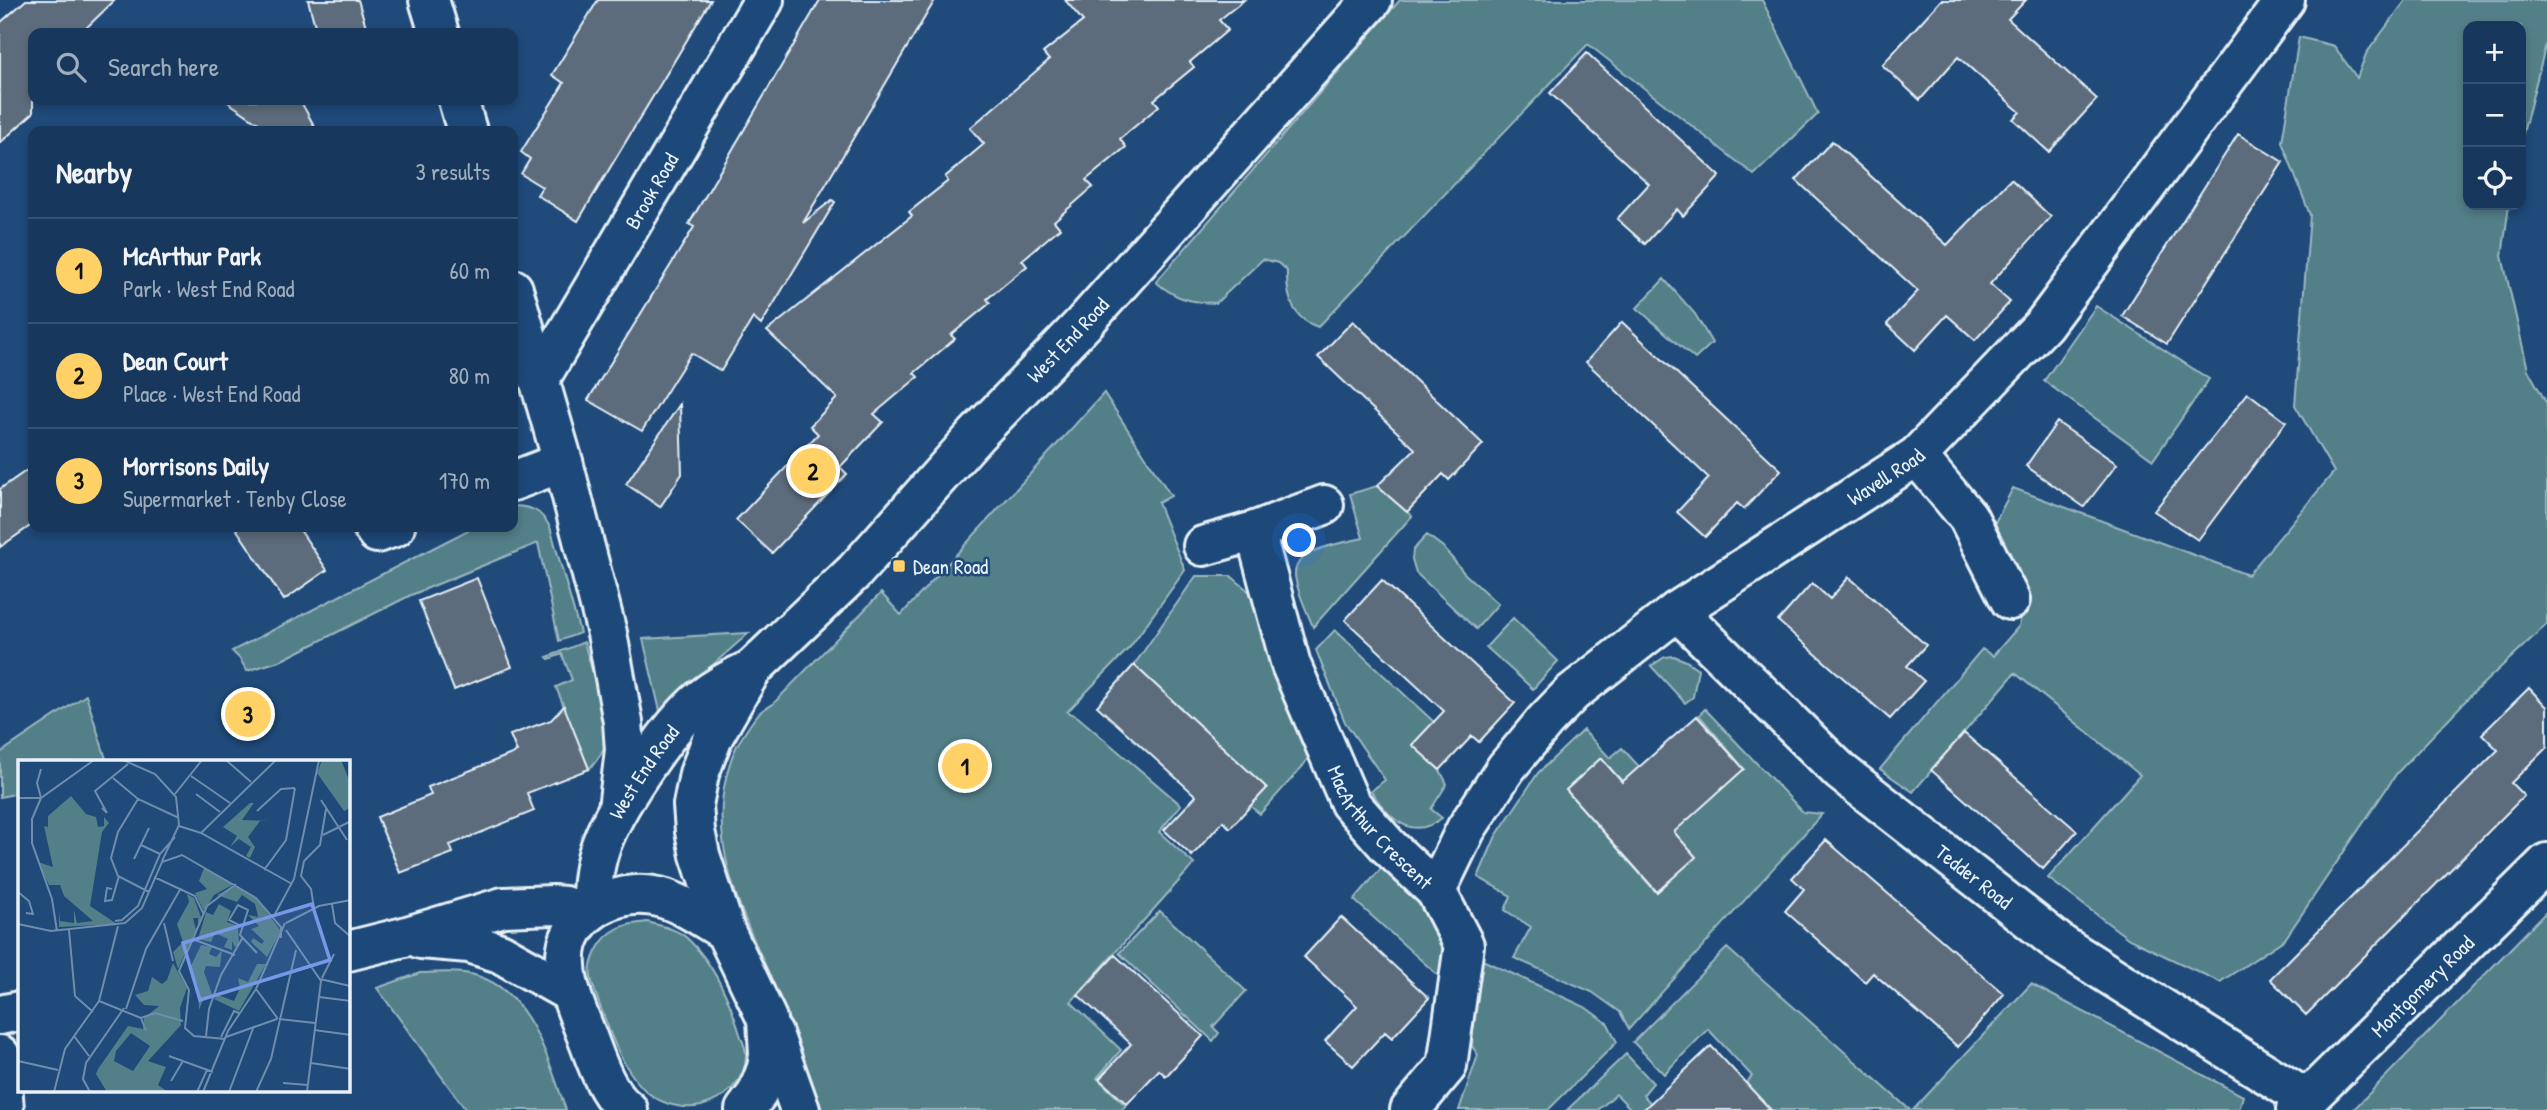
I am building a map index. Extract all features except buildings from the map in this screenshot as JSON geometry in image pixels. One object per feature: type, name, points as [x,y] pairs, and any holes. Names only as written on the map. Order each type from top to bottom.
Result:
[{"type":"street","points":[[429,0],[437,28]]},
{"type":"street","name":"Brook Road","points":[[539,380],[764,0]]},
{"type":"street","name":"West End Road","points":[[800,1110],[767,1019],[725,931],[700,855],[695,831],[694,805],[699,774],[713,737],[752,669],[855,571],[976,435],[1091,315],[1372,0]]},
{"type":"street","name":"Wavell Road","points":[[1436,891],[1466,829],[1506,768],[1572,693],[1677,611],[1917,456],[2044,324],[2285,0]]},
{"type":"street","points":[[459,105],[466,126]]},
{"type":"street","points":[[518,306],[563,462],[607,633],[623,722],[625,750],[618,809]]},
{"type":"street","points":[[1917,456],[1968,517],[2010,600]]},
{"type":"street","points":[[518,479],[563,462]]},
{"type":"street","points":[[1203,546],[1255,531],[1324,505]]},
{"type":"street","name":"MacArthur Crescent","points":[[1255,531],[1291,665],[1350,803],[1389,847],[1436,891],[1464,946],[1447,1066],[1411,1110]]},
{"type":"street","name":"Tedder Road","points":[[1677,611],[1840,772],[2051,937],[2301,1105]]},
{"type":"street","name":"West End Road","points":[[588,912],[593,874],[600,849],[618,809],[661,746],[690,710],[720,685],[752,669]]},
{"type":"street","name":"Montgomery Road","points":[[2301,1105],[2547,863]]},
{"type":"street","points":[[620,1108],[592,1051],[571,993],[565,963],[576,928],[588,912],[627,895],[646,894],[679,904],[725,931]]},
{"type":"street","points":[[350,950],[404,937],[503,906],[553,905],[588,912]]},
{"type":"street","points":[[404,937],[469,943],[500,953],[571,993]]},
{"type":"street","points":[[0,1015],[18,1011]]},
{"type":"street","points":[[745,1110],[757,1094],[767,1068],[767,1019]]},
{"type":"street","points":[[0,1055],[4,1110]]},
{"type":"green space","points":[[1400,0],[1762,0],[1818,114],[1754,175],[1588,44],[1318,327],[1302,318],[1292,305],[1287,271],[1278,263],[1263,259],[1216,303],[1183,298],[1156,282]]},
{"type":"green space","points":[[2406,0],[2547,0],[2547,40],[2526,122],[2526,21],[2463,21],[2463,210],[2508,210],[2502,256],[2528,370],[2547,404],[2547,624],[2471,695],[2397,773],[2285,939],[2220,982],[2129,939],[2048,878],[2140,775],[2015,673],[1913,792],[1880,769],[1982,649],[1993,656],[2019,626],[2027,588],[1994,524],[2013,488],[2248,575],[2334,472],[2295,405],[2310,215],[2282,142],[2299,37],[2334,46],[2357,78],[2366,54]]},
{"type":"green space","points":[[1664,279],[1695,314],[1712,343],[1695,359],[1637,308]]},
{"type":"green space","points":[[2096,306],[2209,379],[2153,460],[2044,381]]},
{"type":"green space","points":[[1104,393],[1171,496],[1158,503],[1185,570],[1130,647],[1067,712],[1078,717],[1181,805],[1159,832],[1194,864],[1071,1002],[1121,1050],[1097,1078],[1126,1106],[1121,1110],[822,1110],[792,1027],[749,929],[729,870],[723,839],[722,809],[726,778],[733,755],[759,713],[772,705],[881,593],[901,615]]},
{"type":"green space","points":[[1377,486],[1412,516],[1313,627],[1297,586],[1297,565],[1303,558],[1322,548],[1363,538],[1350,494]]},
{"type":"green space","points":[[518,506],[535,510],[550,527],[580,633],[559,641],[538,543],[411,595],[282,660],[247,671],[232,651],[464,532],[518,532]]},
{"type":"green space","points":[[1427,535],[1443,547],[1464,573],[1498,604],[1476,629],[1416,573],[1412,559],[1413,550]]},
{"type":"green space","points":[[1196,576],[1231,576],[1251,593],[1310,748],[1303,766],[1260,814],[1250,806],[1267,788],[1134,665]]},
{"type":"green space","points":[[1513,618],[1558,661],[1533,689],[1486,647]]},
{"type":"green space","points":[[1335,630],[1434,722],[1412,745],[1440,770],[1447,784],[1431,809],[1442,818],[1431,825],[1420,828],[1402,824],[1385,810],[1371,791],[1385,780],[1345,722],[1316,650]]},
{"type":"green space","points":[[749,633],[660,711],[643,639]]},
{"type":"green space","points":[[584,642],[602,706],[606,731],[604,749],[589,769],[556,687],[572,680],[562,654],[549,659],[547,657]]},
{"type":"green space","points":[[1674,656],[1698,669],[1693,697],[1685,703],[1651,666],[1665,657]]},
{"type":"green space","points":[[86,695],[106,760],[18,760],[18,793],[0,797],[0,753]]},
{"type":"green space","points":[[1705,709],[1803,812],[1822,814],[1629,1029],[1620,1012],[1592,992],[1514,958],[1531,927],[1505,910],[1511,896],[1478,877],[1496,836],[1538,773],[1583,730],[1610,758],[1622,748],[1656,785],[1639,800],[1601,758],[1566,790],[1656,892],[1695,857],[1659,815],[1691,816],[1744,769],[1699,715]]},
{"type":"green space","points":[[1383,866],[1428,909],[1445,938],[1442,979],[1354,900]]},
{"type":"green space","points":[[1160,911],[1246,991],[1213,1027],[1219,1033],[1213,1041],[1119,953]]},
{"type":"green space","points":[[2547,911],[2547,1110],[2353,1110]]},
{"type":"green space","points":[[647,922],[681,934],[707,961],[721,984],[745,1047],[745,1064],[738,1081],[726,1094],[701,1106],[687,1107],[665,1103],[640,1085],[618,1051],[591,978],[591,966],[596,953],[612,932],[620,927]]},
{"type":"green space","points":[[1727,948],[1910,1110],[1745,1110],[1758,1097],[1746,1083],[1752,1076],[1708,1029],[1664,1074],[1633,1042]]},
{"type":"green space","points":[[1478,958],[1585,1007],[1608,1024],[1617,1042],[1548,1110],[1459,1110],[1478,1055],[1472,1046]]},
{"type":"green space","points":[[420,973],[464,973],[486,979],[520,1006],[543,1046],[566,1110],[466,1110],[377,988]]},
{"type":"green space","points":[[2031,984],[2243,1096],[2239,1110],[1913,1110]]},
{"type":"green space","points":[[1626,1054],[1653,1083],[1643,1095],[1657,1110],[1632,1110],[1616,1094],[1598,1110],[1567,1110]]},
{"type":"place","name":"Dean Court","points":[[813,471]]},
{"type":"place","name":"Dean Road","points":[[899,566]]},
{"type":"place","name":"Morrisons Daily","points":[[248,714]]},
{"type":"place","name":"McArthur Park","points":[[965,766]]}]
